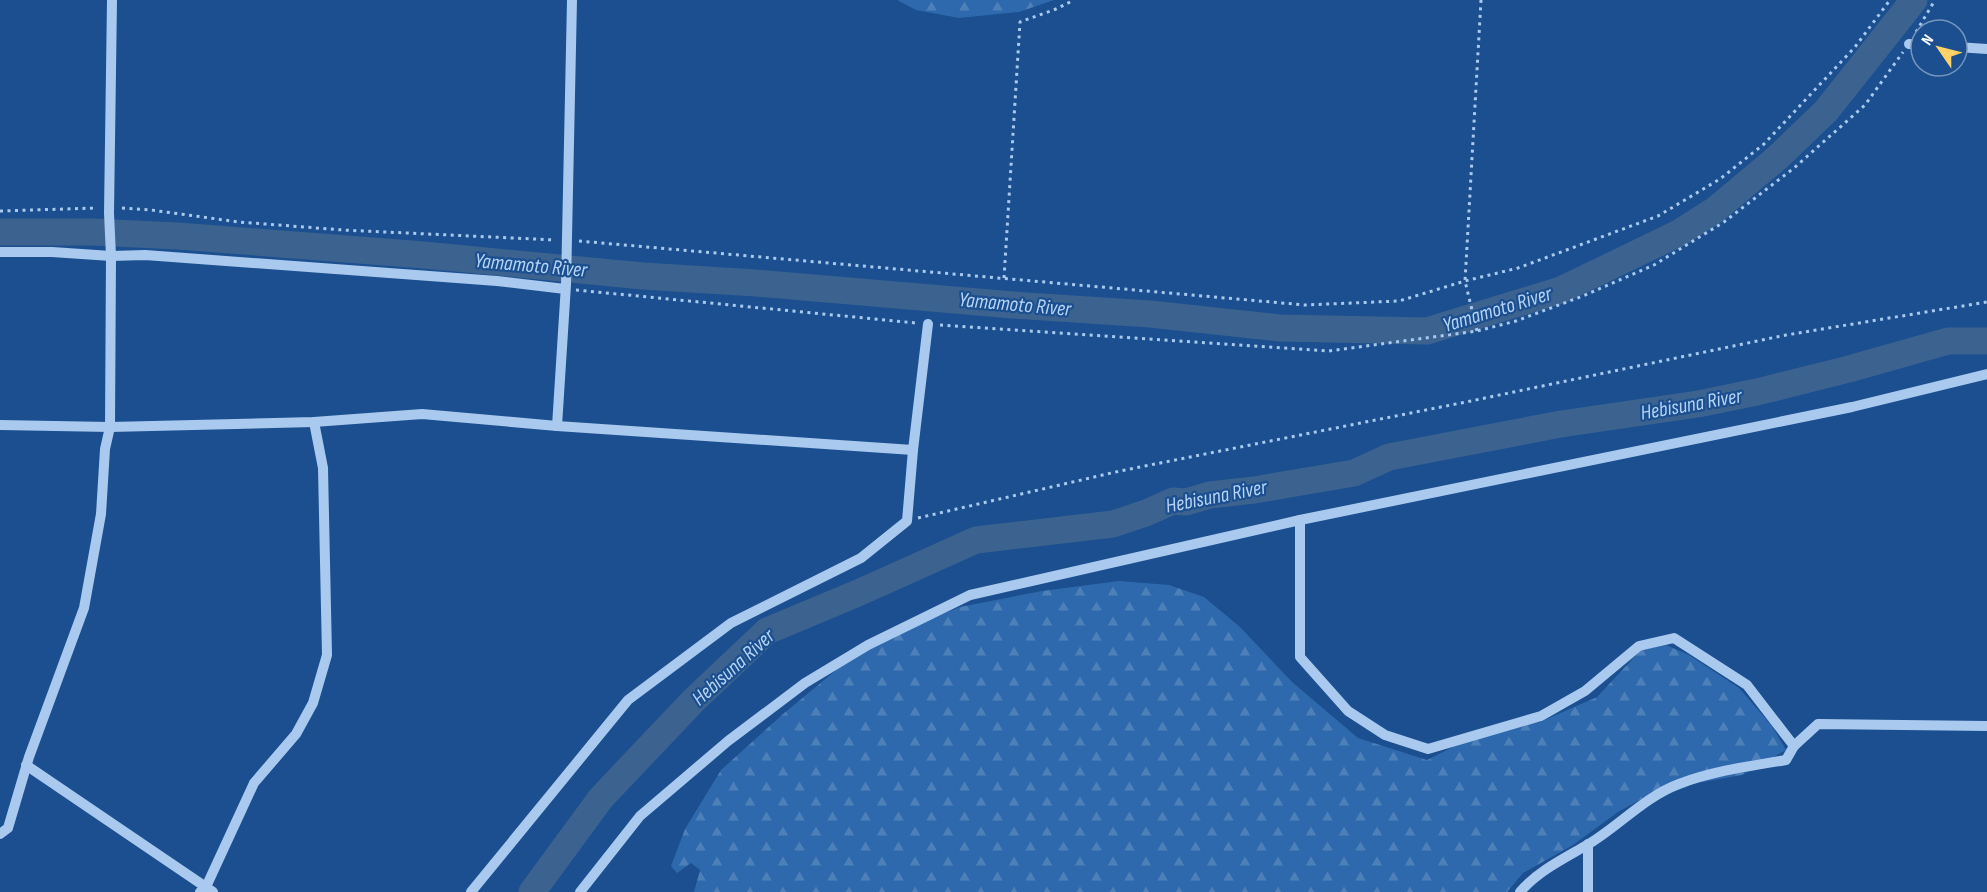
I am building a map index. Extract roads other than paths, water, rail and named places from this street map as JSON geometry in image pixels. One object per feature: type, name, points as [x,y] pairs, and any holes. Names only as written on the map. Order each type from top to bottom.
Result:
[{"type":"street","points":[[0,834],[8,828],[26,765],[84,609],[100,513],[105,449],[110,427],[111,253],[109,210],[112,0]]},
{"type":"street","points":[[557,426],[566,287],[572,0]]},
{"type":"street","points":[[1969,48],[1987,49]]},
{"type":"street","points":[[0,252],[144,255],[566,287]]},
{"type":"street","points":[[471,892],[628,700],[731,623],[861,558],[907,521],[928,324]]},
{"type":"street","points":[[580,892],[640,816],[728,741],[805,683],[868,645],[970,595],[1300,520],[1852,407],[1987,374]]},
{"type":"street","points":[[0,425],[110,427],[314,423],[422,414],[557,426],[914,450]]},
{"type":"street","points":[[26,765],[207,890],[254,783],[296,734],[314,703],[327,655],[323,468],[314,423]]},
{"type":"street","points":[[1300,520],[1300,657],[1348,711],[1385,735],[1428,749],[1541,716],[1585,691],[1639,646],[1674,638],[1747,685],[1794,746]]},
{"type":"street","points":[[1520,892],[1528,883],[1562,858],[1588,844],[1648,801],[1677,784],[1718,772],[1786,760],[1794,746],[1818,724],[1987,726]]},
{"type":"street","points":[[1588,844],[1588,892]]},
{"type":"waterway","name":"Yamamoto River","points":[[0,232],[93,232],[178,236],[424,255],[643,276],[1150,314],[1280,328],[1427,331],[1561,290],[1679,233],[1715,210],[1777,158],[1826,111],[1914,0]]},
{"type":"waterway","name":"Hebisuna River","points":[[532,892],[601,798],[694,700],[767,631],[976,540],[1113,524],[1173,501],[1186,502],[1210,495],[1354,473],[1389,457],[1561,424],[1698,404],[1757,392],[1948,341],[1987,341]]}]
